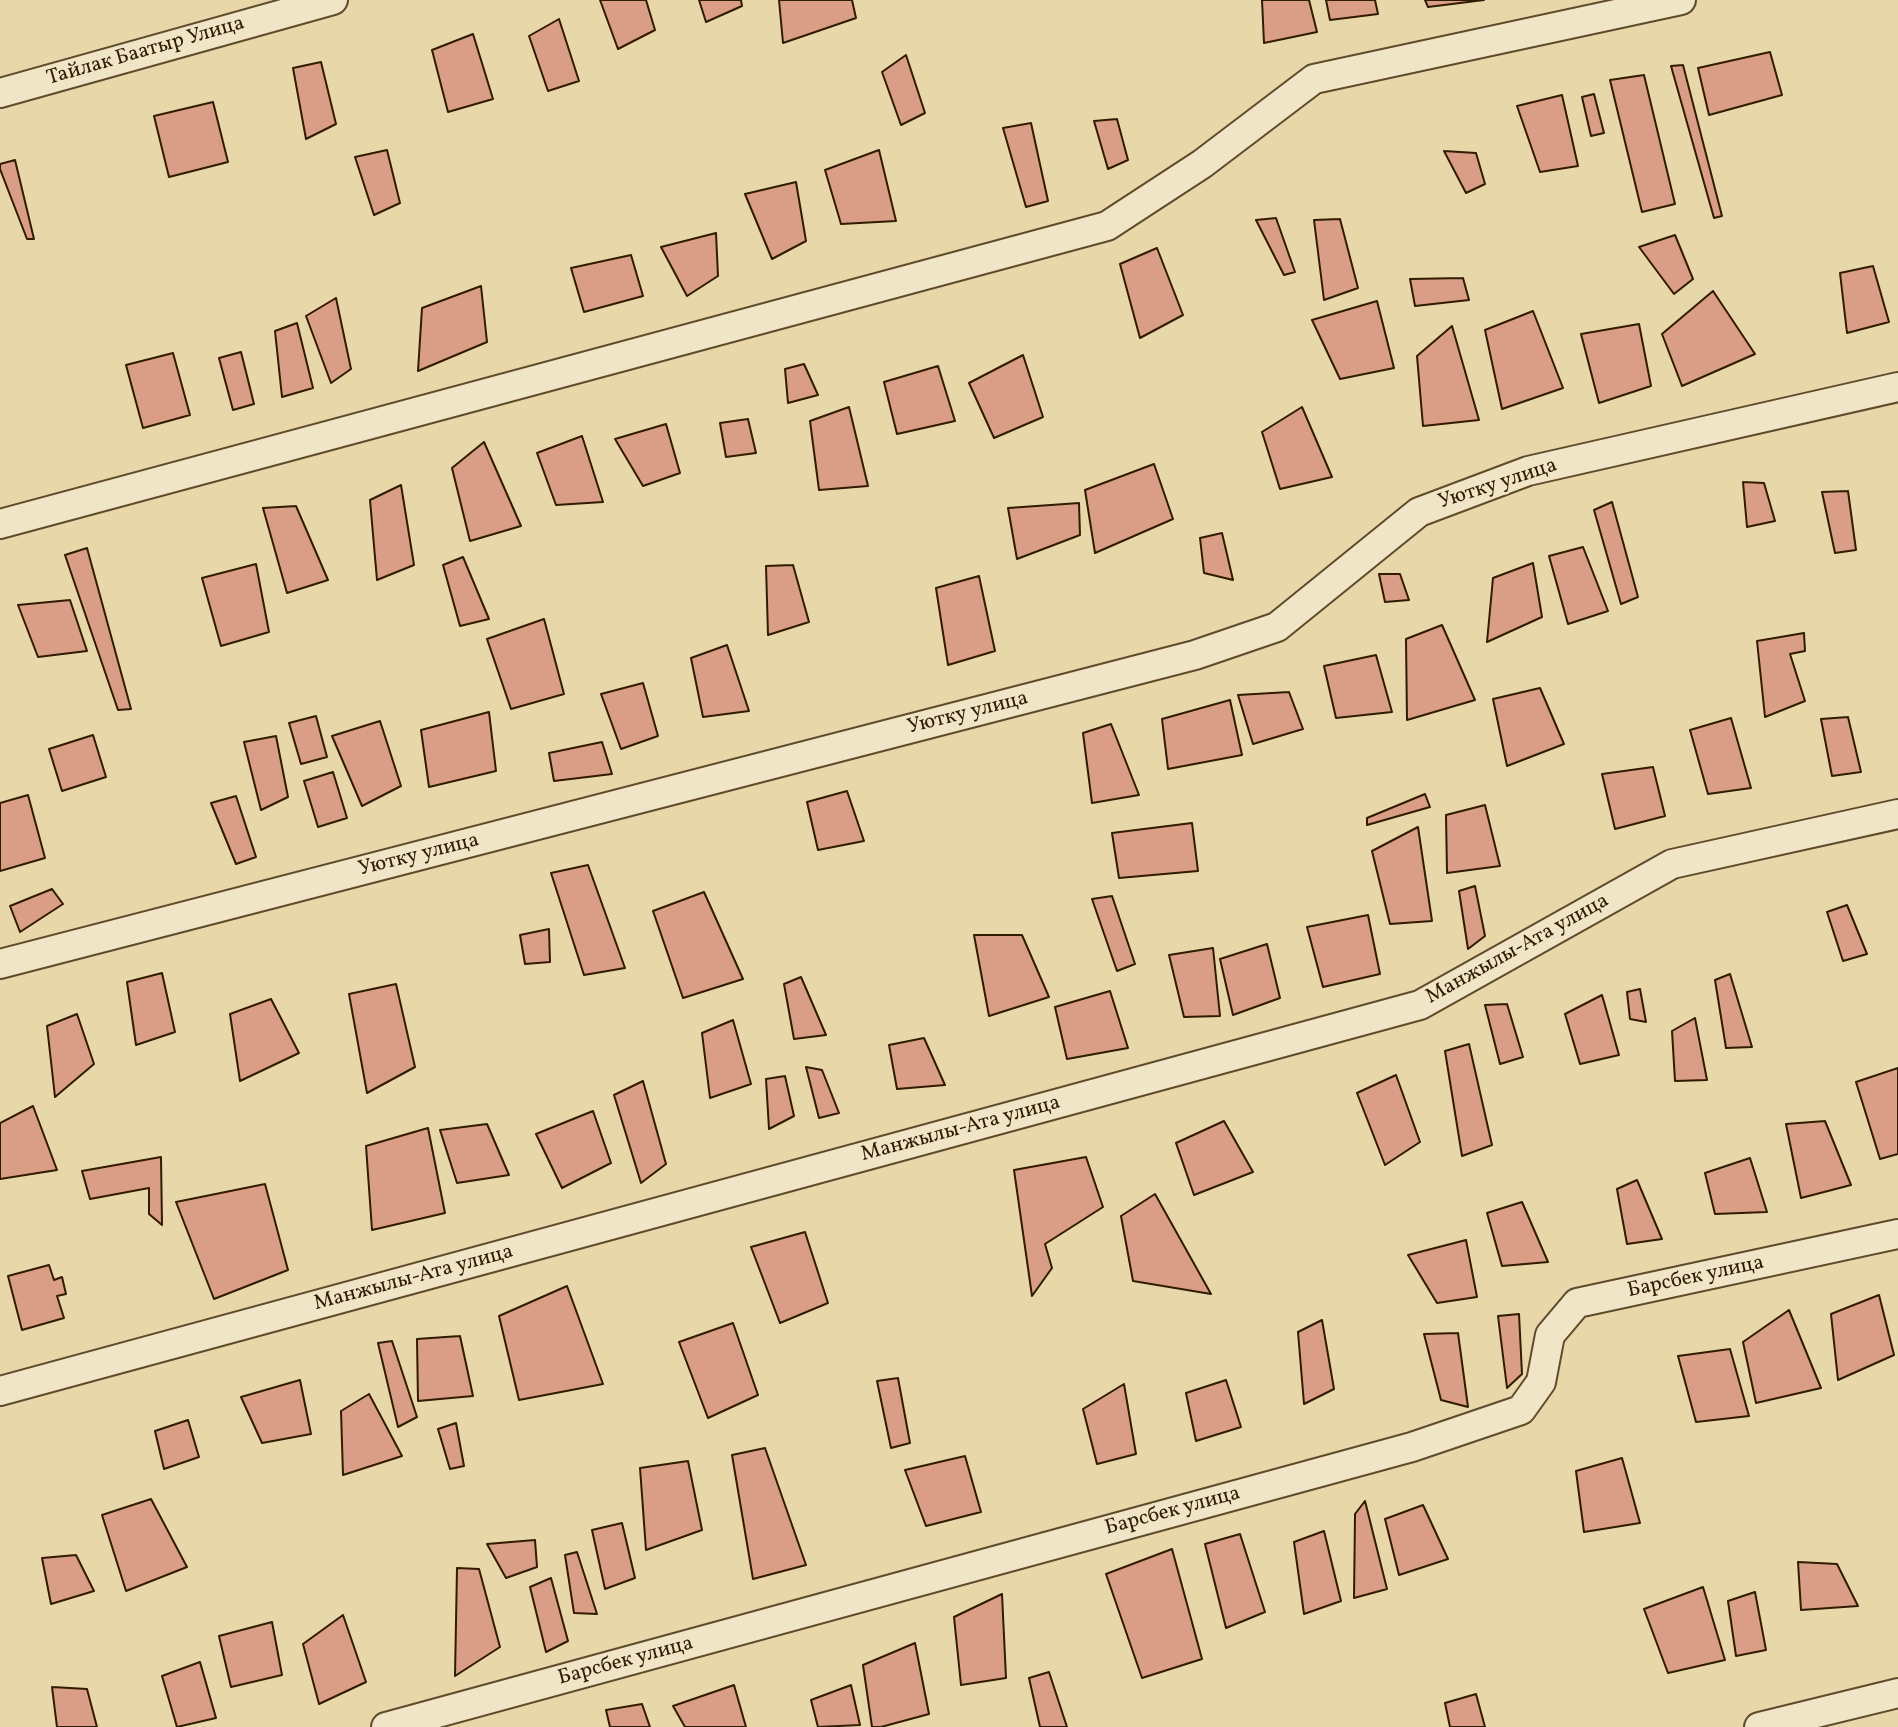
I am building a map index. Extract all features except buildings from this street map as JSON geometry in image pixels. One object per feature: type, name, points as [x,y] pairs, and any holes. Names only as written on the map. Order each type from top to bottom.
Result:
[{"type":"street","name":"Тайлак Баатыр Улица","points":[[0,93],[333,0]]},
{"type":"street","points":[[0,524],[1107,226],[1202,164],[1314,79],[1681,0]]},
{"type":"street","name":"Уютку улица","points":[[0,964],[1195,655],[1277,626],[1419,512],[1528,471],[1898,387]]},
{"type":"street","name":"Манжылы-Ата улица","points":[[0,1391],[1420,1005],[1672,864],[1898,814]]},
{"type":"street","name":"Барсбек улица","points":[[386,1727],[1412,1447],[1521,1410],[1541,1382],[1550,1335],[1577,1303],[1898,1234]]},
{"type":"street","points":[[1759,1727],[1898,1693]]}]
